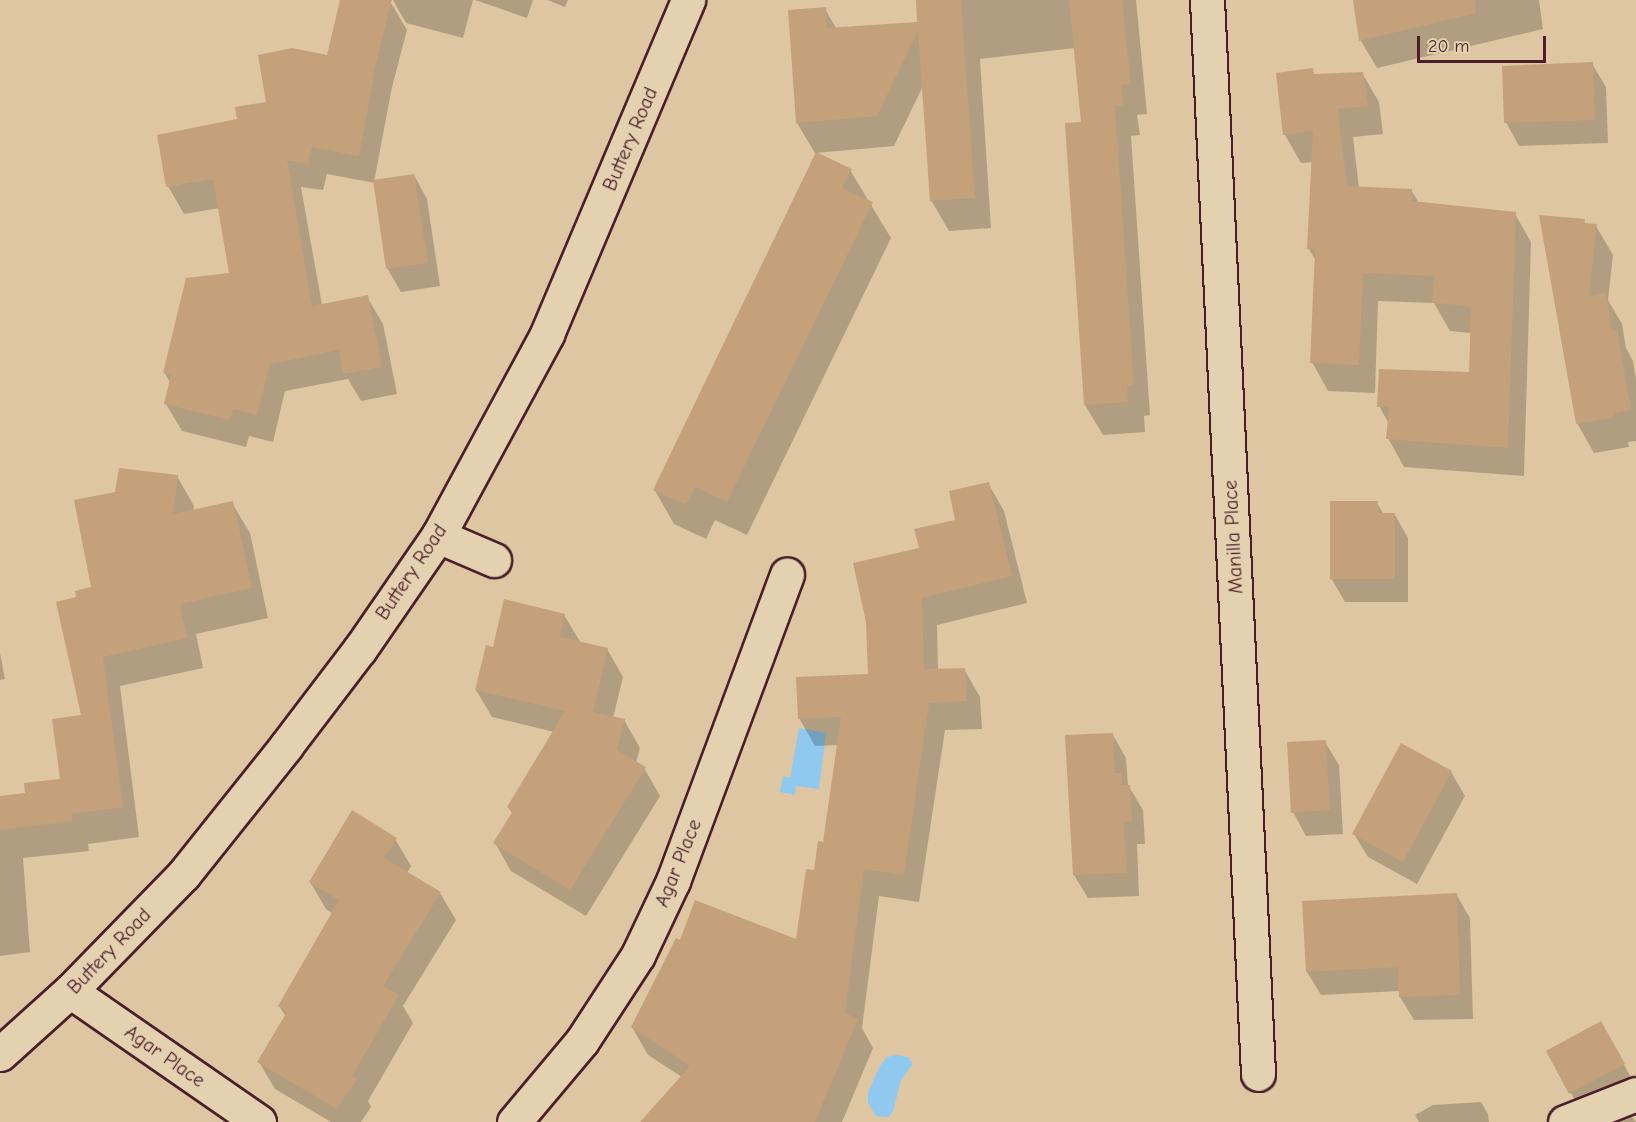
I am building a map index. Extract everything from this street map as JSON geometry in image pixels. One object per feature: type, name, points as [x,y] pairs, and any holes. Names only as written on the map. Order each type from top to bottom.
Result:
[{"type":"street","name":"Buttery Road","points":[[0,1054],[70,991],[191,864],[360,649],[438,536],[547,334],[688,0]]},
{"type":"street","name":"Manilla Place","points":[[1208,0],[1258,1074]]},
{"type":"street","points":[[438,536],[494,560]]},
{"type":"street","name":"Agar Place","points":[[514,1122],[582,1041],[638,955],[673,881],[787,574]]},
{"type":"street","name":"Agar Place","points":[[70,991],[259,1122]]},
{"type":"street","points":[[1565,1122],[1636,1094]]},
{"type":"water","points":[[799,728],[826,733],[819,789],[796,786],[795,795],[780,792],[783,776],[790,778]]},
{"type":"water","points":[[896,1055],[908,1057],[913,1064],[901,1080],[893,1111],[889,1117],[876,1116],[868,1103],[868,1092],[880,1066],[887,1057]]},
{"type":"building","points":[[340,0],[392,0],[377,59],[359,156],[312,147],[308,164],[287,160],[312,306],[368,295],[382,367],[343,374],[339,350],[270,364],[257,415],[233,409],[230,420],[164,404],[171,375],[163,373],[186,278],[229,273],[213,179],[166,187],[157,135],[237,119],[235,107],[266,102],[258,55],[292,48],[327,55]]},
{"type":"building","points":[[916,0],[961,0],[975,198],[930,201],[918,31],[877,116],[796,123],[788,10],[826,7],[827,28],[917,22]]},
{"type":"building","points":[[1069,0],[1122,0],[1131,84],[1121,85],[1123,105],[1115,106],[1134,385],[1127,386],[1128,402],[1084,405],[1065,123],[1081,122]]},
{"type":"building","points":[[1353,0],[1475,0],[1476,13],[1359,41]]},
{"type":"building","points":[[1593,62],[1595,120],[1504,123],[1502,66]]},
{"type":"building","points":[[1313,68],[1314,74],[1363,72],[1368,106],[1338,109],[1347,186],[1412,189],[1412,201],[1516,212],[1508,448],[1386,439],[1389,407],[1377,407],[1379,369],[1469,372],[1471,307],[1432,302],[1435,276],[1363,273],[1359,365],[1310,363],[1315,250],[1307,249],[1313,131],[1283,135],[1276,73]]},
{"type":"building","points":[[816,152],[852,169],[842,188],[873,202],[727,502],[695,487],[686,505],[653,490]]},
{"type":"building","points":[[414,174],[428,263],[386,269],[373,180]]},
{"type":"building","points":[[1539,215],[1585,219],[1584,223],[1597,224],[1589,296],[1606,293],[1612,331],[1617,330],[1631,410],[1613,413],[1613,418],[1576,424]]},
{"type":"building","points":[[119,468],[178,475],[173,514],[233,501],[252,588],[180,604],[187,638],[103,657],[123,807],[72,814],[72,821],[0,830],[0,796],[25,793],[24,783],[60,779],[52,719],[81,715],[56,602],[76,597],[75,591],[91,587],[74,500],[115,492]]},
{"type":"building","points":[[989,482],[1012,576],[922,598],[924,669],[965,668],[967,701],[929,703],[904,875],[864,869],[845,1013],[858,1019],[815,1122],[640,1122],[690,1066],[631,1027],[676,938],[680,940],[695,900],[796,939],[806,869],[814,870],[818,841],[823,842],[841,717],[798,719],[796,677],[868,674],[866,622],[853,563],[919,548],[914,529],[955,520],[949,491]]},
{"type":"building","points":[[1330,501],[1378,501],[1378,513],[1395,513],[1395,579],[1330,579]]},
{"type":"building","points":[[504,599],[565,614],[560,637],[608,648],[593,712],[625,719],[617,750],[646,767],[570,890],[493,843],[513,811],[507,807],[565,711],[475,690],[486,645],[493,647]]},
{"type":"building","points":[[1113,733],[1115,773],[1122,773],[1122,785],[1130,785],[1132,821],[1124,821],[1127,873],[1073,875],[1065,735]]},
{"type":"building","points":[[1326,740],[1330,810],[1291,813],[1287,742]]},
{"type":"building","points":[[1401,743],[1452,771],[1403,862],[1352,834]]},
{"type":"building","points":[[352,810],[397,838],[384,858],[441,892],[383,986],[399,995],[352,1076],[357,1079],[337,1109],[257,1062],[287,1012],[278,1006],[339,900],[309,882]]},
{"type":"building","points":[[1457,893],[1460,995],[1399,997],[1398,967],[1306,972],[1302,901]]},
{"type":"building","points":[[1601,1021],[1625,1064],[1569,1094],[1546,1051]]}]
